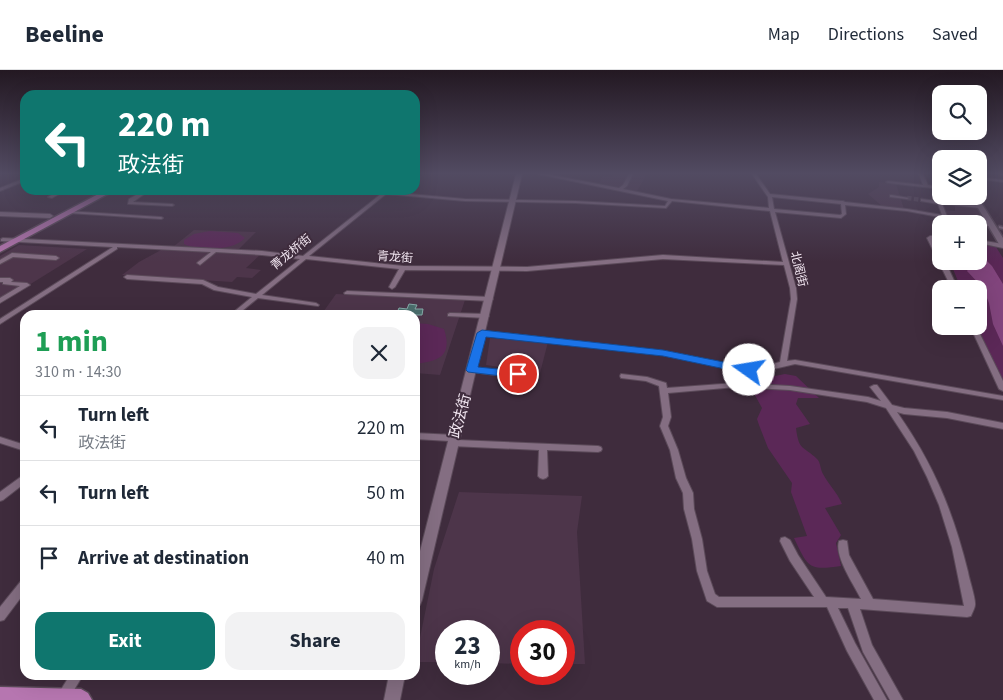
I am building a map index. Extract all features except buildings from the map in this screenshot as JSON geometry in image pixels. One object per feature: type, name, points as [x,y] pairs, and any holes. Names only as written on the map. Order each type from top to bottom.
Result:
[{"type":"main road","points":[[2,241],[74,203]]},
{"type":"main road","points":[[0,249],[85,203]]},
{"type":"main road","points":[[987,205],[1002,229]]},
{"type":"main road","points":[[980,207],[1003,244]]},
{"type":"main road","points":[[0,698],[71,700]]},
{"type":"street","points":[[138,203],[172,205]]},
{"type":"street","name":"青龙桥街","points":[[239,310],[371,203]]},
{"type":"street","name":"政法街","points":[[420,579],[453,440],[482,333],[511,203]]},
{"type":"street","points":[[574,203],[666,207],[669,203]]},
{"type":"street","points":[[702,203],[841,216],[844,214],[842,203]]},
{"type":"street","name":"北阁街","points":[[771,203],[792,281],[794,299],[784,363]]},
{"type":"street","points":[[856,203],[891,207],[934,215]]},
{"type":"street","points":[[960,205],[980,207]]},
{"type":"street","points":[[69,212],[161,218]]},
{"type":"street","points":[[0,214],[46,218]]},
{"type":"street","points":[[0,218],[46,218]]},
{"type":"street","points":[[987,225],[992,226]]},
{"type":"street","name":"青龙街","points":[[2,241],[304,257],[403,268],[496,270],[662,257],[786,264]]},
{"type":"street","points":[[987,242],[1003,244]]},
{"type":"street","points":[[0,322],[116,247]]},
{"type":"street","points":[[200,263],[214,252]]},
{"type":"street","points":[[0,262],[12,255],[56,258]]},
{"type":"street","points":[[392,287],[403,268]]},
{"type":"street","points":[[126,277],[203,282],[216,289],[316,305]]},
{"type":"street","points":[[0,280],[10,280],[5,283],[27,285],[0,301]]},
{"type":"street","points":[[348,292],[490,299]]},
{"type":"street","points":[[450,315],[486,316]]},
{"type":"street","points":[[482,333],[663,353],[749,370],[763,371],[775,364],[784,363],[839,368],[1003,398]]},
{"type":"street","points":[[977,335],[1003,389]]},
{"type":"street","points":[[472,370],[534,375]]},
{"type":"street","points":[[624,376],[663,385],[666,417],[664,426],[674,450],[681,478],[688,493],[689,510],[697,539],[702,571],[711,596],[718,602],[852,603],[967,612],[970,605],[957,549],[938,490],[913,443],[888,404],[874,387]]},
{"type":"street","points":[[664,391],[736,385],[790,388],[888,404],[904,411],[947,415],[1003,426]]},
{"type":"street","points":[[420,437],[543,447],[598,449]]},
{"type":"street","points":[[0,440],[20,446]]},
{"type":"street","points":[[543,447],[543,476]]},
{"type":"street","points":[[0,497],[20,482]]},
{"type":"street","points":[[785,540],[790,545],[793,557],[826,602],[881,700]]},
{"type":"street","points":[[843,544],[844,555],[870,604]]},
{"type":"street","points":[[0,616],[20,590]]},
{"type":"street","points":[[852,603],[867,648],[898,700]]},
{"type":"street","points":[[71,700],[76,680]]},
{"type":"street","points":[[392,700],[396,680]]},
{"type":"shaded area","points":[[879,203],[902,203],[904,209],[882,206]]},
{"type":"shaded area","points":[[955,205],[976,208],[981,215],[947,215],[944,210],[955,211]]},
{"type":"shaded area","points":[[194,230],[256,232],[238,250],[173,247]]},
{"type":"shaded area","points":[[210,231],[238,233],[245,238],[233,245],[207,249],[184,244],[184,240],[194,234]]},
{"type":"shaded area","points":[[19,245],[87,249],[0,303],[0,256]]},
{"type":"shaded area","points":[[987,245],[996,247],[1003,258],[1003,383],[980,335],[987,335],[987,280],[957,280],[954,270],[987,270]]},
{"type":"shaded area","points":[[161,250],[260,255],[246,268],[261,270],[252,278],[237,277],[232,282],[122,275],[139,262]]},
{"type":"shaded area","points":[[987,261],[1003,284],[1003,346],[993,324],[987,298],[987,280],[975,280],[967,271],[987,270]]},
{"type":"shaded area","points":[[336,294],[465,300],[440,375],[420,373],[420,310],[325,310]]},
{"type":"shaded area","points":[[420,323],[444,329],[446,338],[445,352],[437,359],[420,363]]},
{"type":"shaded area","points":[[490,338],[548,342],[540,373],[486,365]]},
{"type":"shaded area","points":[[785,374],[796,376],[819,398],[798,398],[796,404],[810,424],[796,428],[797,436],[800,445],[818,461],[823,474],[842,504],[825,508],[841,535],[836,543],[841,566],[815,567],[806,561],[794,538],[807,536],[791,492],[792,483],[768,448],[757,419],[762,408],[746,379],[747,376],[759,379]]},
{"type":"shaded area","points":[[459,492],[582,496],[577,532],[585,664],[575,664],[575,620],[510,620],[510,664],[500,663],[500,620],[435,620],[435,662],[420,662],[420,638],[434,569]]},
{"type":"route","points":[[518,374],[472,370],[482,333],[663,353],[749,370]]}]
